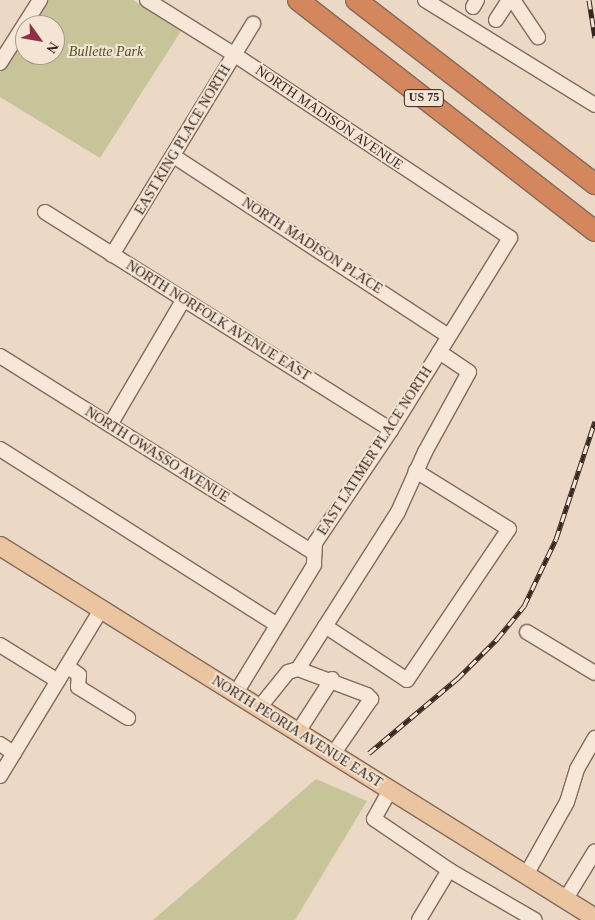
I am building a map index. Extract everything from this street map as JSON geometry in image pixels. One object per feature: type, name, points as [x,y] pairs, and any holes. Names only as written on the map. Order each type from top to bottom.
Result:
[{"type":"highway","name":"US 75","points":[[298,0],[595,231]]},
{"type":"highway","name":"US 75","points":[[356,0],[595,184]]},
{"type":"main road","name":"NORTH PEORIA AVENUE EAST","points":[[0,546],[236,694],[263,702],[339,747],[390,790],[595,918]]},
{"type":"street","points":[[1,59],[40,0]]},
{"type":"street","name":"NORTH MADISON AVENUE","points":[[146,0],[235,55],[510,238]]},
{"type":"street","points":[[425,0],[595,105]]},
{"type":"street","points":[[496,20],[509,0]]},
{"type":"street","points":[[513,0],[538,37]]},
{"type":"street","name":"EAST KING PLACE NORTH","points":[[112,255],[175,156],[253,24]]},
{"type":"street","name":"NORTH MADISON PLACE","points":[[175,156],[449,336]]},
{"type":"street","name":"NORTH NORFOLK AVENUE EAST","points":[[45,212],[391,430]]},
{"type":"street","name":"EAST LATIMER PLACE NORTH","points":[[236,694],[314,565],[315,544],[391,430],[510,238]]},
{"type":"street","points":[[110,425],[184,300]]},
{"type":"street","points":[[298,669],[398,512],[416,471],[469,372],[439,352]]},
{"type":"street","name":"NORTH OWASSO AVENUE","points":[[0,356],[314,553]]},
{"type":"street","points":[[0,449],[277,625]]},
{"type":"street","points":[[324,626],[407,680],[510,529],[416,471]]},
{"type":"street","points":[[0,776],[101,610]]},
{"type":"street","points":[[528,632],[595,673]]},
{"type":"street","points":[[0,645],[58,681]]},
{"type":"street","points":[[67,666],[79,675],[78,687],[128,718]]},
{"type":"street","points":[[263,702],[288,672],[298,669],[332,680],[371,700],[339,747]]},
{"type":"street","points":[[302,726],[332,680]]},
{"type":"street","points":[[526,875],[567,802],[577,769],[595,738]]},
{"type":"street","points":[[0,744],[14,753]]},
{"type":"street","points":[[390,790],[374,819],[449,870],[535,920]]},
{"type":"street","points":[[565,900],[595,851]]},
{"type":"street","points":[[419,920],[449,870]]},
{"type":"green space","name":"Bullette Park","points":[[47,0],[133,0],[181,31],[100,158],[0,97],[0,72],[15,49],[15,65],[65,65],[65,15],[37,15]]},
{"type":"green space","points":[[316,779],[367,801],[295,920],[153,920]]},
{"type":"railway","points":[[589,0],[595,38]]},
{"type":"railway","points":[[369,753],[457,679],[497,639],[524,606],[556,539],[595,421]]}]
